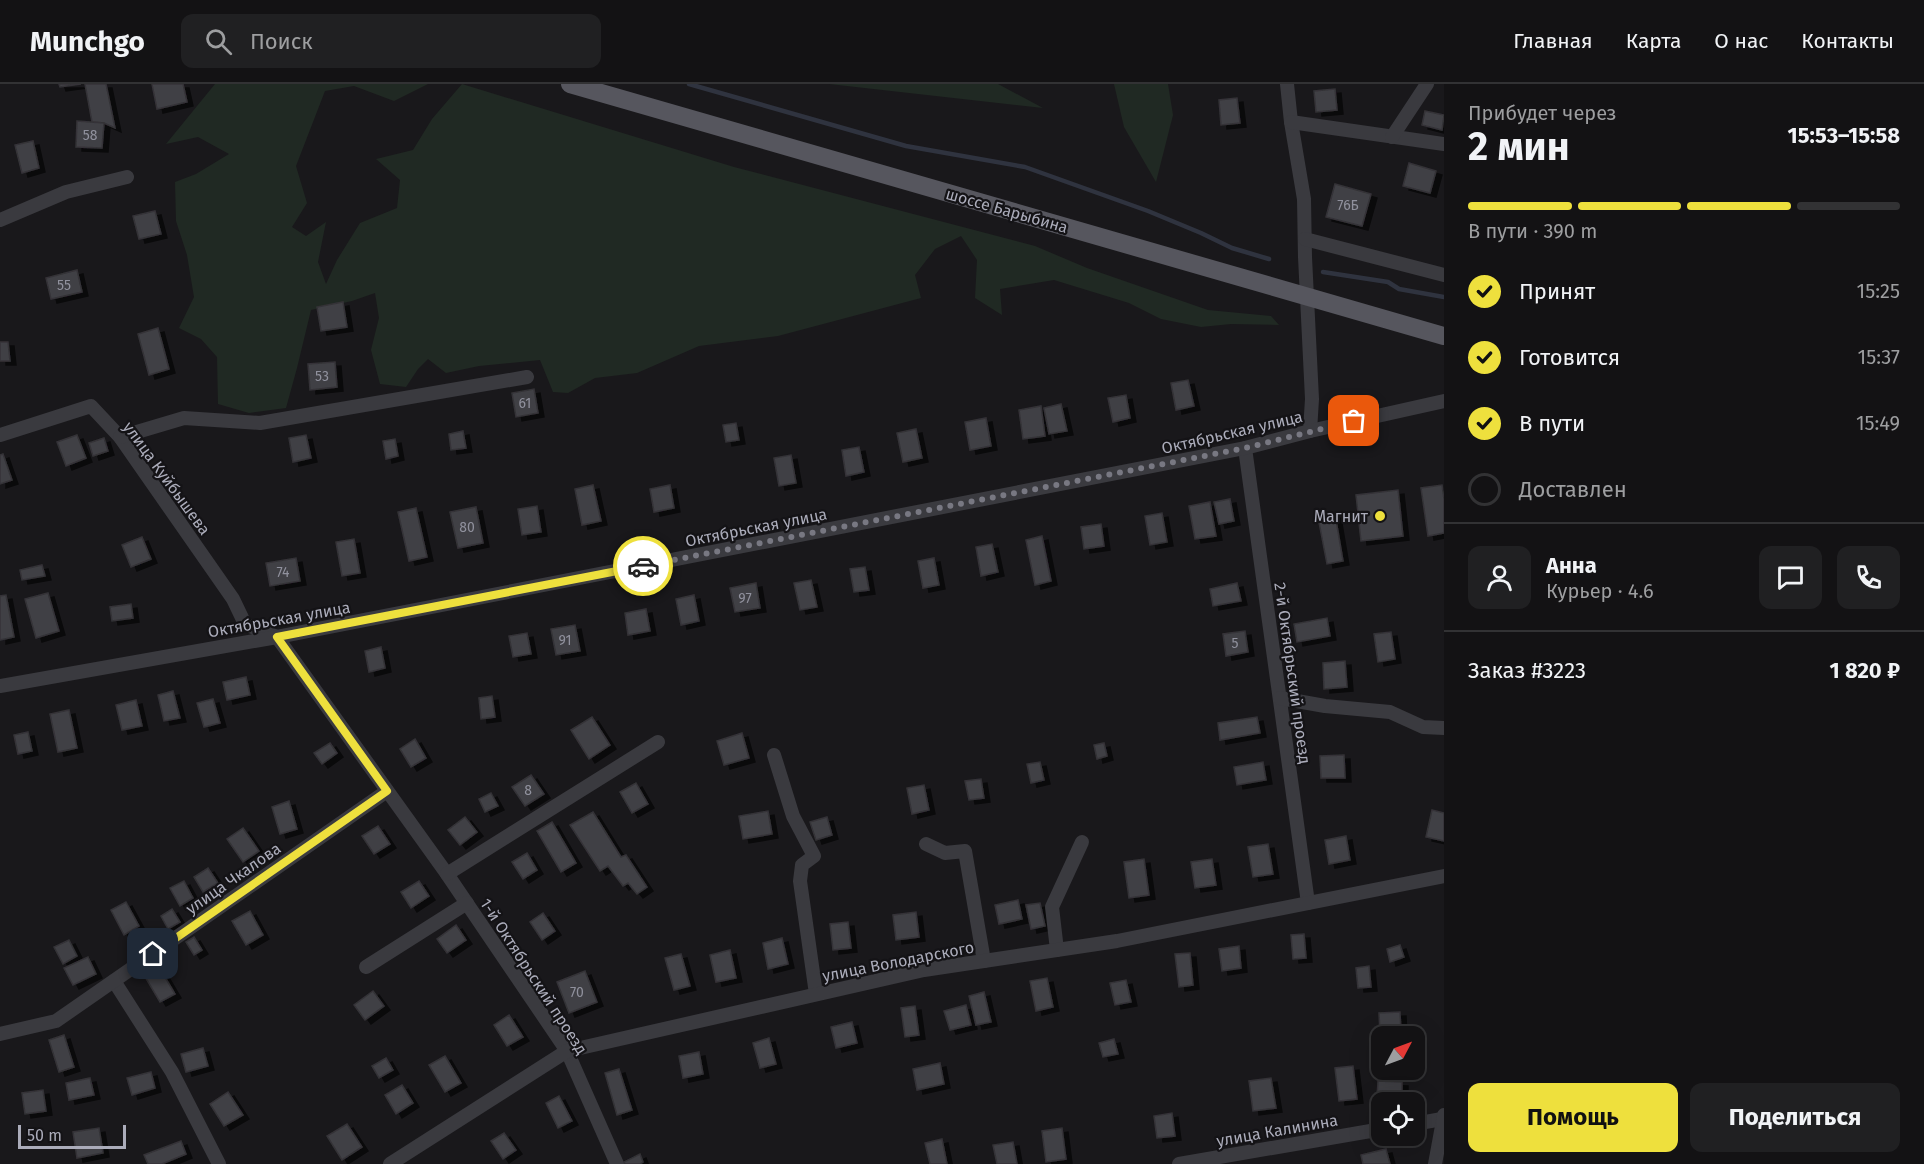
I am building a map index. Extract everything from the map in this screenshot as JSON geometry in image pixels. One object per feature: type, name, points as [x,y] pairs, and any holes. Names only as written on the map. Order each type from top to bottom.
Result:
[{"type":"main road","name":"шоссе Барыбина","points":[[570,84],[1444,336]]},
{"type":"street","points":[[1287,84],[1304,199],[1312,399],[1310,431]]},
{"type":"street","points":[[1392,137],[1427,84]]},
{"type":"street","points":[[1291,122],[1444,144]]},
{"type":"street","points":[[0,220],[66,192],[127,177]]},
{"type":"street","points":[[1305,239],[1444,275]]},
{"type":"street","points":[[120,437],[184,418],[260,423],[527,377]]},
{"type":"street","name":"Октябрьская улица","points":[[0,686],[277,637],[1245,448],[1444,401]]},
{"type":"street","name":"улица Куйбышева","points":[[0,435],[91,406],[120,437],[233,598],[245,624],[277,637]]},
{"type":"street","name":"2-й Октябрьский проезд","points":[[1245,448],[1308,903]]},
{"type":"street","name":"1-й Октябрьский проезд","points":[[277,637],[447,874],[567,1051],[617,1164]]},
{"type":"street","points":[[1280,698],[1325,706],[1390,712],[1423,727],[1444,728]]},
{"type":"street","points":[[447,874],[658,742]]},
{"type":"street","points":[[774,755],[793,816],[814,856],[802,866],[800,881],[816,994]]},
{"type":"street","name":"улица Чкалова","points":[[0,1034],[56,1021],[387,791]]},
{"type":"street","points":[[1057,950],[1052,907],[1082,842]]},
{"type":"street","points":[[926,844],[945,853],[964,851],[984,961]]},
{"type":"street","name":"улица Володарского","points":[[390,1164],[567,1051],[924,970],[1117,941],[1444,876]]},
{"type":"street","points":[[366,968],[466,903]]},
{"type":"street","points":[[114,981],[172,1072],[219,1164]]},
{"type":"street","points":[[1425,1121],[1443,1117],[1435,1164]]},
{"type":"street","name":"улица Калинина","points":[[1179,1164],[1371,1132]]},
{"type":"shaded area","points":[[215,84],[428,84],[394,101],[354,86],[325,91],[296,166],[307,203],[292,227],[306,236],[326,222],[318,262],[326,284],[337,260],[360,223],[397,208],[400,180],[376,159],[413,150],[432,119],[462,84],[734,167],[1035,246],[1087,268],[1208,310],[1271,316],[1279,325],[1231,324],[1201,327],[1161,319],[1129,303],[1054,280],[1000,289],[1002,315],[975,298],[977,260],[961,236],[935,249],[915,275],[921,298],[778,336],[699,346],[637,373],[595,378],[568,393],[553,392],[540,360],[479,366],[446,373],[428,359],[406,387],[380,384],[371,350],[379,318],[375,293],[352,301],[311,310],[286,408],[249,413],[218,404],[217,357],[201,339],[179,328],[194,297],[187,255],[176,221],[175,182],[196,174],[229,154],[198,137],[166,144]]},
{"type":"shaded area","points":[[829,84],[998,84],[1043,108]]},
{"type":"shaded area","points":[[1114,84],[1168,84],[1173,115],[1156,182],[1124,127]]},
{"type":"building","points":[[59,84],[81,84],[60,87]]},
{"type":"building","points":[[85,84],[106,84],[115,128],[104,123],[92,122]]},
{"type":"building","points":[[152,84],[183,84],[187,102],[157,109]]},
{"type":"building","points":[[1335,89],[1337,110],[1316,112],[1314,91]]},
{"type":"building","points":[[1237,98],[1240,123],[1221,125],[1219,100]]},
{"type":"building","points":[[1425,111],[1444,115],[1442,130],[1422,125]]},
{"type":"building","points":[[77,121],[104,123],[102,148],[76,147]]},
{"type":"building","points":[[33,141],[39,168],[22,173],[15,145]]},
{"type":"building","points":[[1409,163],[1436,171],[1430,193],[1403,186]]},
{"type":"building","points":[[1335,184],[1371,194],[1362,226],[1326,217]]},
{"type":"building","points":[[155,211],[161,234],[139,239],[133,216]]},
{"type":"building","points":[[77,270],[82,292],[51,299],[46,278]]},
{"type":"building","points":[[343,302],[347,327],[321,331],[317,307]]},
{"type":"building","points":[[158,328],[169,369],[149,375],[138,334]]},
{"type":"building","points":[[0,342],[8,342],[10,361],[0,361]]},
{"type":"building","points":[[335,362],[337,387],[310,390],[308,364]]},
{"type":"building","points":[[1188,380],[1194,406],[1176,410],[1171,383]]},
{"type":"building","points":[[534,389],[538,413],[516,417],[512,393]]},
{"type":"building","points":[[1126,395],[1130,418],[1113,422],[1108,398]]},
{"type":"building","points":[[1061,404],[1067,431],[1049,434],[1044,408]]},
{"type":"building","points":[[1041,406],[1045,436],[1023,439],[1019,410]]},
{"type":"building","points":[[986,418],[991,446],[970,450],[965,422]]},
{"type":"building","points":[[736,423],[739,440],[726,442],[723,425]]},
{"type":"building","points":[[916,429],[922,458],[903,462],[897,433]]},
{"type":"building","points":[[463,431],[466,448],[451,450],[449,434]]},
{"type":"building","points":[[77,435],[86,458],[66,466],[57,442]]},
{"type":"building","points":[[306,435],[311,458],[293,462],[289,438]]},
{"type":"building","points":[[104,438],[108,451],[93,456],[89,443]]},
{"type":"building","points":[[395,439],[398,456],[386,459],[383,441]]},
{"type":"building","points":[[859,447],[864,472],[846,476],[842,450]]},
{"type":"building","points":[[3,454],[12,480],[0,484],[0,455]]},
{"type":"building","points":[[791,455],[796,483],[779,486],[774,458]]},
{"type":"building","points":[[593,485],[601,521],[582,525],[575,489]]},
{"type":"building","points":[[670,485],[674,508],[654,512],[650,489]]},
{"type":"building","points":[[1442,485],[1444,533],[1428,536],[1421,488]]},
{"type":"building","name":"Магнит","points":[[1398,490],[1403,536],[1361,541],[1356,495]]},
{"type":"building","points":[[1230,499],[1234,521],[1219,524],[1214,502]]},
{"type":"building","points":[[1210,502],[1216,536],[1195,539],[1189,506]]},
{"type":"building","points":[[537,506],[541,532],[522,535],[518,509]]},
{"type":"building","points":[[476,507],[483,543],[458,548],[450,512]]},
{"type":"building","points":[[416,508],[427,557],[409,561],[398,512]]},
{"type":"building","points":[[1162,513],[1167,542],[1150,545],[1145,516]]},
{"type":"building","points":[[1335,514],[1343,561],[1327,564],[1318,517]]},
{"type":"building","points":[[1101,524],[1104,546],[1084,549],[1081,527]]},
{"type":"building","points":[[1042,536],[1051,581],[1035,585],[1026,540]]},
{"type":"building","points":[[142,537],[151,559],[131,567],[122,545]]},
{"type":"building","points":[[354,539],[360,573],[342,576],[336,542]]},
{"type":"building","points":[[992,544],[998,572],[981,576],[976,547]]},
{"type":"building","points":[[296,558],[300,581],[270,586],[266,563]]},
{"type":"building","points":[[934,558],[939,585],[923,588],[918,561]]},
{"type":"building","points":[[42,565],[45,576],[22,580],[20,570]]},
{"type":"building","points":[[865,567],[869,590],[854,592],[850,569]]},
{"type":"building","points":[[811,580],[817,607],[800,610],[794,583]]},
{"type":"building","points":[[756,583],[760,608],[735,612],[730,588]]},
{"type":"building","points":[[1237,583],[1241,601],[1213,606],[1210,589]]},
{"type":"building","points":[[48,593],[59,631],[36,638],[25,599]]},
{"type":"building","points":[[6,595],[14,637],[0,640],[0,596]]},
{"type":"building","points":[[694,595],[699,621],[681,625],[676,599]]},
{"type":"building","points":[[131,604],[133,618],[112,621],[110,607]]},
{"type":"building","points":[[646,609],[650,631],[628,635],[625,613]]},
{"type":"building","points":[[1327,618],[1330,636],[1297,642],[1294,624]]},
{"type":"building","points":[[575,625],[580,651],[556,655],[551,629]]},
{"type":"building","points":[[1245,631],[1248,652],[1226,656],[1223,634]]},
{"type":"building","points":[[1391,632],[1395,659],[1378,662],[1374,634]]},
{"type":"building","points":[[527,633],[531,654],[513,657],[509,636]]},
{"type":"building","points":[[381,647],[385,668],[369,672],[365,651]]},
{"type":"building","points":[[1345,661],[1347,687],[1324,689],[1323,663]]},
{"type":"building","points":[[246,677],[250,695],[227,700],[223,682]]},
{"type":"building","points":[[173,691],[180,718],[164,721],[158,695]]},
{"type":"building","points":[[492,696],[495,717],[481,719],[479,698]]},
{"type":"building","points":[[213,699],[220,723],[204,727],[197,703]]},
{"type":"building","points":[[136,700],[142,726],[122,730],[116,705]]},
{"type":"building","points":[[69,710],[77,748],[58,752],[50,714]]},
{"type":"building","points":[[592,717],[610,745],[589,759],[571,730]]},
{"type":"building","points":[[1257,717],[1260,733],[1220,740],[1218,723]]},
{"type":"building","points":[[28,732],[32,751],[18,754],[14,735]]},
{"type":"building","points":[[742,733],[749,758],[724,765],[717,741]]},
{"type":"building","points":[[415,739],[426,758],[411,767],[400,749]]},
{"type":"building","points":[[330,743],[337,753],[322,764],[314,753]]},
{"type":"building","points":[[1104,743],[1107,756],[1097,759],[1094,745]]},
{"type":"building","points":[[1344,755],[1345,778],[1321,778],[1320,756]]},
{"type":"building","points":[[1040,762],[1044,780],[1031,783],[1027,764]]},
{"type":"building","points":[[1263,762],[1266,780],[1237,785],[1234,767]]},
{"type":"building","points":[[531,775],[544,794],[525,806],[512,787]]},
{"type":"building","points":[[981,779],[984,798],[969,800],[965,781]]},
{"type":"building","points":[[636,783],[648,804],[632,813],[620,792]]},
{"type":"building","points":[[924,785],[929,810],[912,814],[907,788]]},
{"type":"building","points":[[491,793],[498,806],[485,812],[479,799]]},
{"type":"building","points":[[289,801],[297,829],[280,834],[272,807]]},
{"type":"building","points":[[1432,810],[1444,813],[1444,841],[1426,837]]},
{"type":"building","points":[[768,811],[772,834],[743,839],[739,816]]},
{"type":"building","points":[[593,812],[621,857],[626,855],[647,887],[637,894],[628,883],[623,886],[608,866],[600,871],[570,825]]},
{"type":"building","points":[[465,817],[477,832],[460,845],[448,830]]},
{"type":"building","points":[[827,817],[832,835],[816,840],[810,822]]},
{"type":"building","points":[[552,822],[576,863],[561,872],[537,831]]},
{"type":"building","points":[[378,826],[390,844],[374,854],[362,836]]},
{"type":"building","points":[[243,828],[259,851],[243,862],[227,839]]},
{"type":"building","points":[[1346,836],[1350,860],[1329,864],[1325,840]]},
{"type":"building","points":[[1268,844],[1273,874],[1253,877],[1248,847]]},
{"type":"building","points":[[527,853],[537,870],[523,879],[512,862]]},
{"type":"building","points":[[1144,859],[1149,895],[1129,898],[1124,862]]},
{"type":"building","points":[[1212,859],[1216,885],[1195,888],[1191,862]]},
{"type":"building","points":[[208,868],[218,883],[203,892],[194,877]]},
{"type":"building","points":[[184,881],[193,898],[180,906],[170,888]]},
{"type":"building","points":[[419,881],[429,896],[411,908],[401,892]]},
{"type":"building","points":[[1018,900],[1022,919],[999,924],[995,905]]},
{"type":"building","points":[[126,902],[139,926],[124,935],[111,910]]},
{"type":"building","points":[[1040,903],[1045,926],[1031,929],[1026,905]]},
{"type":"building","points":[[172,909],[180,922],[168,929],[161,916]]},
{"type":"building","points":[[250,911],[263,935],[246,945],[232,921]]},
{"type":"building","points":[[916,912],[919,937],[896,940],[893,915]]},
{"type":"building","points":[[543,913],[555,931],[542,940],[530,922]]},
{"type":"building","points":[[848,922],[851,948],[833,950],[830,924]]},
{"type":"building","points":[[456,925],[466,940],[447,953],[437,939]]},
{"type":"building","points":[[1304,934],[1306,958],[1293,959],[1291,935]]},
{"type":"building","points":[[194,937],[202,950],[194,955],[186,942]]},
{"type":"building","points":[[782,938],[788,964],[768,969],[763,943]]},
{"type":"building","points":[[69,940],[77,956],[63,964],[54,947]]},
{"type":"building","points":[[1400,945],[1404,957],[1390,962],[1387,949]]},
{"type":"building","points":[[1239,946],[1241,968],[1222,971],[1219,949]]},
{"type":"building","points":[[730,950],[736,978],[716,982],[710,955]]},
{"type":"building","points":[[1190,953],[1193,985],[1179,987],[1175,954]]},
{"type":"building","points":[[681,954],[690,986],[674,990],[665,958]]},
{"type":"building","points":[[88,957],[96,974],[73,985],[64,968]]},
{"type":"building","points":[[1369,966],[1371,987],[1358,988],[1356,968]]},
{"type":"building","points":[[159,967],[175,994],[160,1002],[144,975]]},
{"type":"building","points":[[585,971],[597,1002],[569,1013],[557,982]]},
{"type":"building","points":[[1047,978],[1053,1007],[1036,1011],[1030,981]]},
{"type":"building","points":[[1126,980],[1131,1002],[1115,1005],[1110,983]]},
{"type":"building","points":[[373,991],[384,1006],[365,1020],[354,1005]]},
{"type":"building","points":[[984,992],[991,1022],[976,1025],[969,996]]},
{"type":"building","points":[[966,1005],[971,1025],[950,1030],[944,1011]]},
{"type":"building","points":[[915,1006],[919,1035],[905,1037],[901,1008]]},
{"type":"building","points":[[1400,1012],[1401,1026],[1380,1026],[1379,1013]]},
{"type":"building","points":[[509,1015],[523,1037],[507,1046],[494,1025]]},
{"type":"building","points":[[852,1022],[857,1043],[836,1048],[831,1027]]},
{"type":"building","points":[[64,1035],[74,1067],[59,1072],[49,1040]]},
{"type":"building","points":[[769,1038],[776,1064],[760,1068],[753,1043]]},
{"type":"building","points":[[1114,1039],[1118,1054],[1103,1057],[1099,1043]]},
{"type":"building","points":[[203,1048],[208,1066],[186,1072],[181,1054]]},
{"type":"building","points":[[699,1052],[703,1074],[683,1078],[679,1056]]},
{"type":"building","points":[[445,1056],[461,1083],[445,1092],[429,1065]]},
{"type":"building","points":[[386,1058],[393,1070],[379,1078],[372,1066]]},
{"type":"building","points":[[940,1063],[944,1084],[917,1090],[913,1069]]},
{"type":"building","points":[[1353,1066],[1357,1099],[1339,1101],[1335,1068]]},
{"type":"building","points":[[619,1069],[632,1110],[617,1115],[605,1073]]},
{"type":"building","points":[[151,1072],[155,1088],[132,1095],[127,1078]]},
{"type":"building","points":[[90,1078],[94,1095],[69,1100],[66,1083]]},
{"type":"building","points":[[1271,1078],[1276,1108],[1253,1111],[1249,1081]]},
{"type":"building","points":[[1378,1081],[1402,1082],[1402,1092],[1377,1092]]},
{"type":"building","points":[[402,1085],[413,1103],[396,1114],[385,1095]]},
{"type":"building","points":[[43,1090],[46,1111],[25,1114],[22,1093]]},
{"type":"building","points":[[228,1092],[243,1115],[224,1126],[210,1104]]},
{"type":"building","points":[[559,1096],[572,1121],[558,1128],[546,1103]]},
{"type":"building","points":[[1172,1113],[1175,1136],[1157,1138],[1154,1116]]},
{"type":"building","points":[[347,1124],[362,1147],[342,1160],[327,1136]]},
{"type":"building","points":[[99,1128],[103,1153],[77,1158],[73,1132]]},
{"type":"building","points":[[1062,1128],[1066,1159],[1046,1162],[1042,1131]]},
{"type":"building","points":[[504,1133],[516,1150],[503,1159],[491,1141]]},
{"type":"building","points":[[942,1139],[947,1164],[930,1164],[925,1143]]},
{"type":"building","points":[[181,1141],[186,1154],[162,1164],[148,1164],[144,1155]]},
{"type":"building","points":[[1013,1142],[1017,1164],[997,1164],[993,1145]]},
{"type":"building","points":[[1386,1149],[1390,1164],[1363,1164],[1361,1155]]},
{"type":"building","points":[[640,1154],[643,1162],[640,1164],[625,1164],[624,1162]]},
{"type":"waterway","points":[[689,84],[906,146],[1025,167],[1148,211],[1232,248],[1269,259]]},
{"type":"waterway","points":[[1323,272],[1388,282],[1399,289],[1444,297]]},
{"type":"way so far","points":[[643,566],[1245,448],[1354,421]]},
{"type":"place","name":"Магнит","points":[[1380,516]]},
{"type":"route","points":[[153,954],[387,791],[277,637],[643,566]]}]
